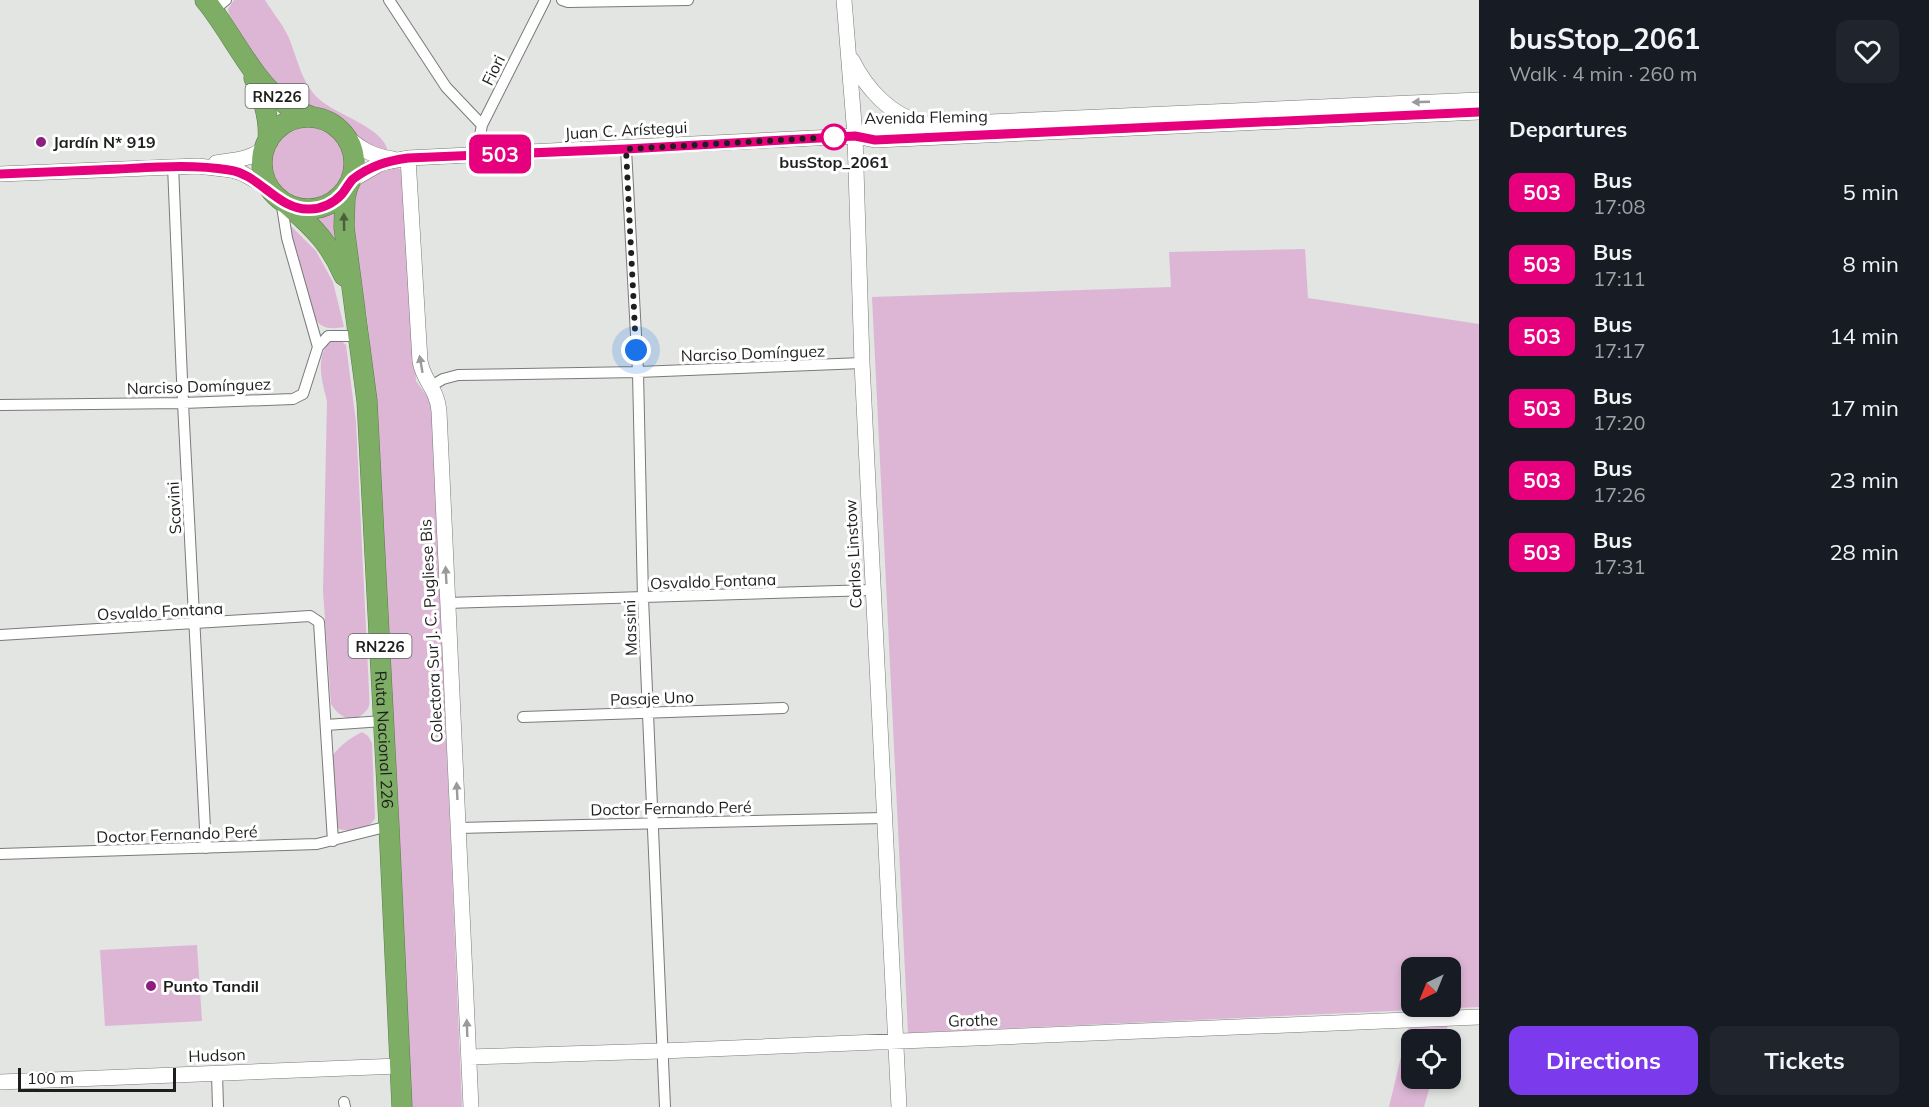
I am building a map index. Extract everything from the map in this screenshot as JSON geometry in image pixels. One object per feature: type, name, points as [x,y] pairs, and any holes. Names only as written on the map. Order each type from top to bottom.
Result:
[{"type":"highway","name":"Ruta Nacional 226","points":[[215,3],[246,59],[263,102],[268,125],[262,160],[263,173],[268,186],[314,228],[328,246],[339,264],[353,301]]},
{"type":"highway","name":"Ruta Nacional 226","points":[[246,59],[271,91],[287,105],[331,123],[341,131],[349,142],[353,154],[354,167],[345,198],[344,227],[367,401],[402,1107]]},
{"type":"highway","name":"RN226","points":[[266,144],[275,131],[284,124],[307,117],[319,119]]},
{"type":"highway","points":[[282,200],[298,208],[321,207],[341,195],[349,184]]},
{"type":"main road","name":"Carlos Linstow","points":[[844,0],[855,136],[872,590],[899,1107]]},
{"type":"main road","points":[[848,53],[866,85],[884,103],[919,122],[936,125]]},
{"type":"main road","name":"Avenida Fleming","points":[[855,136],[878,127],[1479,100]]},
{"type":"main road","name":"Avenida Fleming","points":[[855,136],[875,140],[1479,112]]},
{"type":"main road","name":"Juan C. Arístegui","points":[[341,131],[364,151],[378,156],[403,159],[855,136]]},
{"type":"main road","points":[[198,166],[247,158],[260,152],[266,144]]},
{"type":"main road","name":"Juan C. Arístegui","points":[[349,184],[375,165],[403,159]]},
{"type":"main road","name":"Colectora Sur J. C. Pugliese Bis","points":[[403,159],[420,361],[423,374],[437,396],[439,411],[471,1107]]},
{"type":"main road","points":[[0,174],[198,166],[242,173],[282,200]]},
{"type":"main road","name":"Grothe","points":[[469,1057],[661,1052],[1479,1017]]},
{"type":"main road","name":"Hudson","points":[[0,1082],[399,1066]]},
{"type":"street","points":[[388,0],[446,87],[482,125]]},
{"type":"street","name":"Fiori","points":[[476,156],[482,125],[545,0]]},
{"type":"street","points":[[562,0],[568,2],[688,0]]},
{"type":"street","name":"Massini","points":[[626,149],[638,372],[643,598],[665,1107]]},
{"type":"street","name":"Scavini","points":[[173,166],[206,848]]},
{"type":"street","points":[[282,200],[287,238],[318,347]]},
{"type":"street","points":[[318,347],[328,336],[359,336]]},
{"type":"street","name":"Narciso Domínguez","points":[[0,405],[293,399],[303,394],[318,347]]},
{"type":"street","name":"Narciso Domínguez","points":[[431,386],[458,375],[638,372],[862,363]]},
{"type":"street","name":"Osvaldo Fontana","points":[[447,603],[872,590]]},
{"type":"street","name":"Osvaldo Fontana","points":[[0,635],[310,616],[319,622],[326,724]]},
{"type":"street","name":"Pasaje Uno","points":[[523,717],[783,708]]},
{"type":"street","points":[[333,841],[326,724],[383,721]]},
{"type":"street","name":"Doctor Fernando Peré","points":[[459,828],[884,818]]},
{"type":"street","name":"Doctor Fernando Peré","points":[[0,854],[317,844],[389,826]]},
{"type":"street","points":[[217,1073],[218,1107]]},
{"type":"shaded area","points":[[234,0],[265,0],[286,31],[304,77],[313,93],[327,105],[378,135],[388,151],[365,148],[339,122],[298,101],[277,83],[259,61],[229,14],[228,9]]},
{"type":"shaded area","points":[[300,124],[316,124],[330,130],[341,141],[347,155],[347,171],[341,185],[330,196],[316,202],[300,202],[286,196],[275,185],[269,171],[269,155],[275,141],[286,130]]},
{"type":"shaded area","points":[[396,166],[403,172],[405,181],[416,381],[432,403],[462,1107],[411,1107],[387,616],[369,334],[366,310],[353,269],[353,199],[362,180],[374,171]]},
{"type":"shaded area","points":[[338,206],[345,268],[313,218]]},
{"type":"shaded area","points":[[290,225],[316,251],[333,282],[344,327],[326,328],[315,319],[305,294]]},
{"type":"shaded area","points":[[1305,249],[1308,298],[1479,324],[1479,1007],[1461,1008],[1461,957],[1401,957],[1401,1011],[908,1033],[872,297],[1171,287],[1169,252]]},
{"type":"shaded area","points":[[332,340],[340,340],[346,345],[356,422],[369,707],[363,714],[354,718],[341,715],[331,704],[323,591],[327,401],[321,361],[326,346]]},
{"type":"shaded area","points":[[362,732],[372,743],[375,818],[363,828],[341,830],[336,828],[330,760],[344,744]]},
{"type":"shaded area","name":"Punto Tandil","points":[[197,945],[202,1021],[105,1026],[100,950]]},
{"type":"shaded area","points":[[1450,1018],[1447,1029],[1408,1029],[1410,1019]]},
{"type":"shaded area","points":[[1401,1057],[1401,1089],[1429,1089],[1424,1107],[1389,1107]]},
{"type":"bus line","name":"503","points":[[0,174],[198,166],[242,173],[260,183],[287,204],[310,209],[332,202],[341,195],[350,182],[375,165],[408,158],[855,136],[875,140],[1479,112]]},
{"type":"place","name":"busStop_2061","points":[[834,137]]},
{"type":"place","name":"Jardín N* 919","points":[[41,142]]},
{"type":"place","name":"Punto Tandil","points":[[151,986]]},
{"type":"route","points":[[636,350],[626,149],[834,137]]}]
